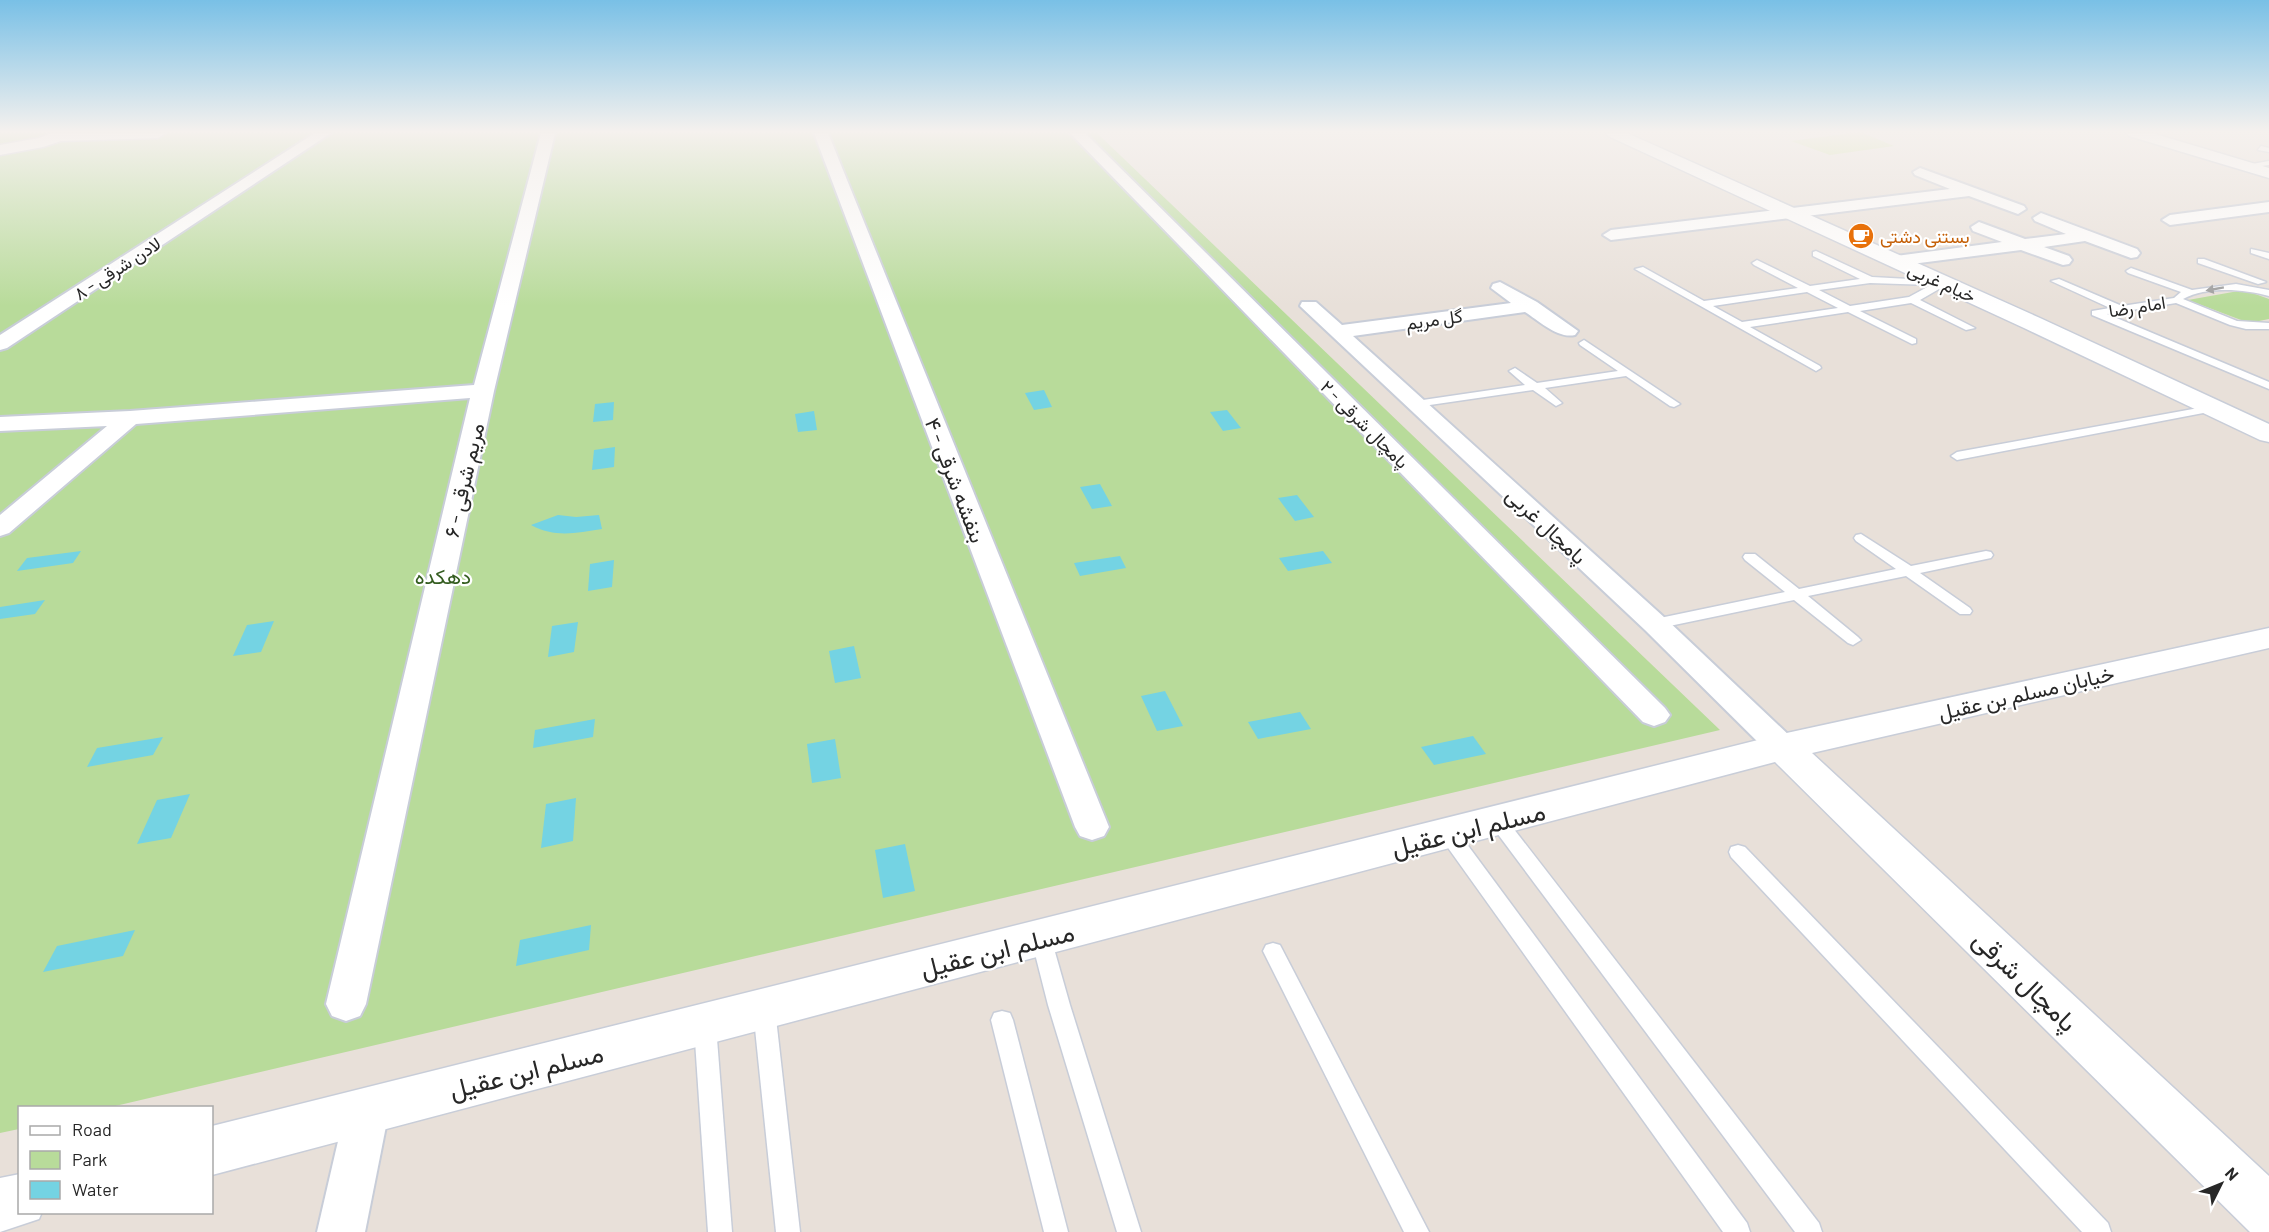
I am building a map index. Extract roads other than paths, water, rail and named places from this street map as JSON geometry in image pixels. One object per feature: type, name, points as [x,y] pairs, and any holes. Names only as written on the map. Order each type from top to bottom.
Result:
[{"type":"street","name":"لادن شرقی - ۸","points":[[0,344],[236,190]]},
{"type":"street","name":"مریم شرقی - ۶","points":[[346,1004],[483,391],[534,190]]},
{"type":"street","name":"بنفشه شرقی - ۴","points":[[843,190],[1092,827]]},
{"type":"street","name":"پامچال شرقی - ۲","points":[[1134,190],[1654,715]]},
{"type":"street","name":"خیام غربی","points":[[1741,190],[2269,434]]},
{"type":"street","points":[[1611,235],[1905,197],[1969,191],[2019,209]]},
{"type":"street","points":[[1905,197],[1940,213]]},
{"type":"street","points":[[2170,220],[2269,207]]},
{"type":"street","points":[[2041,218],[2131,253]]},
{"type":"street","points":[[1979,227],[2063,261]]},
{"type":"street","points":[[1896,261],[2086,236]]},
{"type":"street","points":[[1500,288],[1568,331]]},
{"type":"street","name":"پامچال غربی","points":[[1309,306],[1655,624],[1782,747]]},
{"type":"street","name":"گل مریم","points":[[1337,332],[1530,306]]},
{"type":"street","points":[[0,424],[130,418],[483,391]]},
{"type":"street","points":[[0,528],[130,418]]},
{"type":"street","name":"خیابان مسلم بن عقیل","points":[[1782,747],[2269,638]]},
{"type":"street","name":"مسلم ابن عقیل","points":[[213,1151],[1782,747]]},
{"type":"street","name":"پامچال شرقی","points":[[1782,747],[2269,1212]]},
{"type":"street","points":[[341,1232],[367,1111]]},
{"type":"street","points":[[0,1205],[18,1200]]},
{"type":"lane","points":[[2254,251],[2269,256]]},
{"type":"lane","points":[[1816,254],[1870,280]]},
{"type":"lane","points":[[2201,261],[2269,286]]},
{"type":"lane","points":[[1757,263],[1912,341]]},
{"type":"lane","points":[[1640,269],[1816,368]]},
{"type":"lane","points":[[2131,271],[2192,293],[2236,286],[2256,288],[2269,286]]},
{"type":"lane","points":[[1705,304],[1870,280],[1943,283]]},
{"type":"lane","points":[[2056,281],[2120,309]]},
{"type":"lane","points":[[1742,326],[1912,300],[1943,283]]},
{"type":"lane","points":[[2256,288],[2269,293]]},
{"type":"lane","name":"امام رضا","points":[[2192,293],[2181,295],[2177,300],[2097,313],[2269,386]]},
{"type":"lane","points":[[1912,300],[1970,328]]},
{"type":"lane","points":[[2177,300],[2262,337]]},
{"type":"lane","points":[[2233,323],[2261,328],[2269,326]]},
{"type":"lane","points":[[1584,344],[1674,404]]},
{"type":"lane","points":[[1515,371],[1556,403]]},
{"type":"lane","points":[[1416,404],[1627,373]]},
{"type":"lane","points":[[1957,456],[2215,408]]},
{"type":"lane","points":[[1861,538],[1965,611]]},
{"type":"lane","points":[[1655,624],[1986,555]]},
{"type":"lane","points":[[1750,557],[1853,640]]},
{"type":"lane","points":[[1497,820],[1810,1232]]},
{"type":"lane","points":[[1448,833],[1738,1232]]},
{"type":"lane","points":[[1738,852],[2099,1232]]},
{"type":"lane","points":[[1041,938],[1059,1005],[1129,1232]]},
{"type":"lane","points":[[1273,951],[1417,1232]]},
{"type":"lane","points":[[764,1009],[788,1232]]},
{"type":"lane","points":[[1002,1020],[1056,1232]]},
{"type":"lane","points":[[705,1024],[720,1232]]},
{"type":"water","points":[[1044,390],[1052,407],[1034,410],[1025,393]]},
{"type":"water","points":[[614,402],[613,420],[593,422],[595,404]]},
{"type":"water","points":[[1227,410],[1241,428],[1223,431],[1210,412]]},
{"type":"water","points":[[814,411],[817,430],[798,432],[795,414]]},
{"type":"water","points":[[615,447],[614,467],[592,470],[594,450]]},
{"type":"water","points":[[1100,484],[1112,506],[1092,509],[1080,487]]},
{"type":"water","points":[[1297,495],[1314,517],[1295,521],[1278,498]]},
{"type":"water","points":[[558,515],[576,517],[599,515],[602,529],[557,533],[531,525]]},
{"type":"water","points":[[81,551],[73,563],[17,571],[27,558]]},
{"type":"water","points":[[1323,551],[1332,563],[1288,571],[1279,558]]},
{"type":"water","points":[[1120,556],[1126,568],[1080,576],[1074,563]]},
{"type":"water","points":[[614,560],[612,587],[588,591],[590,564]]},
{"type":"water","points":[[45,600],[35,614],[0,619],[0,607]]},
{"type":"water","points":[[274,621],[261,652],[233,656],[247,625]]},
{"type":"water","points":[[578,622],[574,652],[548,657],[552,626]]},
{"type":"water","points":[[854,646],[861,678],[835,683],[829,651]]},
{"type":"water","points":[[1165,691],[1183,726],[1157,731],[1141,696]]},
{"type":"water","points":[[1300,712],[1311,729],[1258,739],[1248,722]]},
{"type":"water","points":[[595,719],[593,737],[533,748],[535,730]]},
{"type":"water","points":[[1473,736],[1486,754],[1434,765],[1421,747]]},
{"type":"water","points":[[163,737],[153,755],[87,767],[97,748]]},
{"type":"water","points":[[835,739],[841,778],[812,783],[807,744]]},
{"type":"water","points":[[190,794],[171,838],[137,844],[157,800]]},
{"type":"water","points":[[576,798],[573,841],[541,848],[546,804]]},
{"type":"water","points":[[905,844],[915,891],[883,898],[875,850]]},
{"type":"water","points":[[591,925],[589,950],[516,966],[520,940]]},
{"type":"water","points":[[135,930],[123,956],[43,972],[57,946]]},
{"type":"place","name":"بستنی دشتی","points":[[1861,236]]},
{"type":"park label","name":"دهکده","points":[[443,575]]}]
